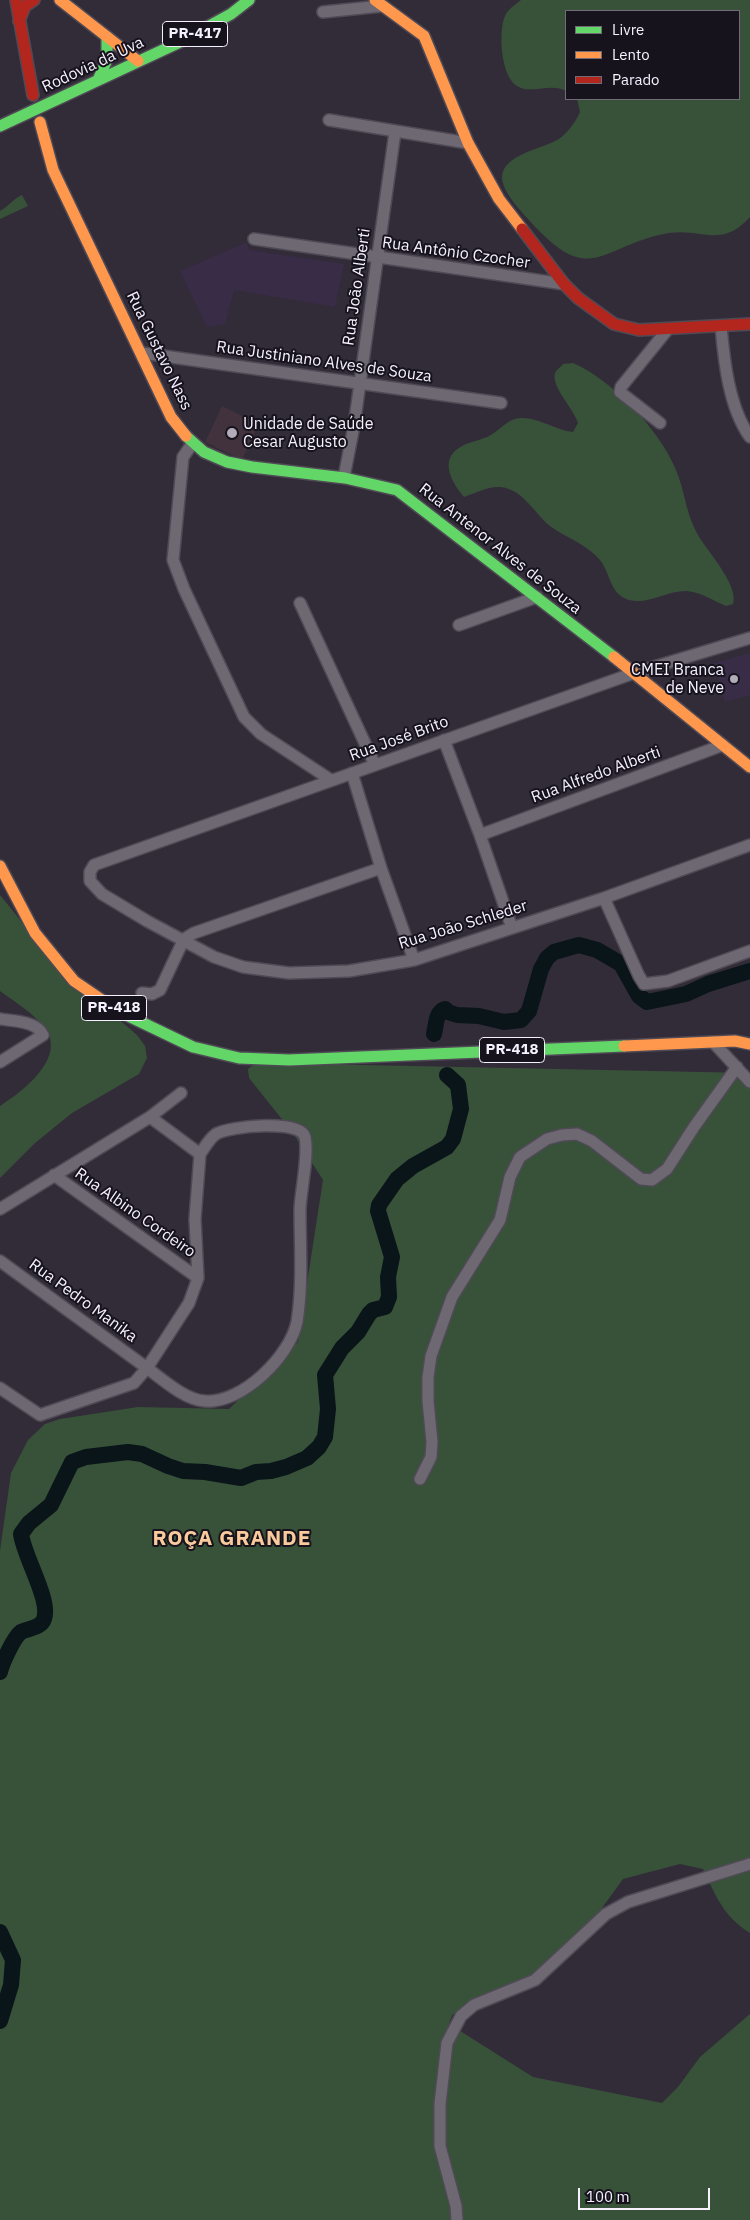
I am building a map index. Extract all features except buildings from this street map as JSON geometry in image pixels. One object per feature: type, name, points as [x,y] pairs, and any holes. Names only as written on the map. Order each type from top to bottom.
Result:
[{"type":"main road","points":[[16,0],[33,95]]},
{"type":"main road","points":[[19,21],[25,6],[34,0]]},
{"type":"main road","points":[[60,0],[138,61]]},
{"type":"main road","name":"Rodovia da Uva","points":[[0,126],[178,43],[231,14],[249,0]]},
{"type":"main road","points":[[379,3],[424,36],[468,143],[498,199],[564,284],[592,310],[614,324],[639,330],[750,324]]},
{"type":"main road","points":[[98,80],[107,60],[107,37]]},
{"type":"main road","name":"Rua Gustavo Nass","points":[[40,122],[53,170],[171,417],[192,444]]},
{"type":"main road","name":"Rua Antenor Alves de Souza","points":[[192,444],[215,458],[245,468],[344,477],[376,482],[397,490],[634,673],[750,767]]},
{"type":"main road","name":"PR-418","points":[[0,866],[35,933],[74,981],[127,1017],[193,1047],[239,1058],[289,1060],[735,1041],[750,1044]]},
{"type":"main road","points":[[735,1041],[750,1038]]},
{"type":"street","points":[[323,12],[379,3]]},
{"type":"street","points":[[329,120],[468,143]]},
{"type":"street","name":"Rua João Alberti","points":[[344,477],[350,451],[395,132]]},
{"type":"street","name":"Rua Antônio Czocher","points":[[254,239],[564,284]]},
{"type":"street","points":[[721,326],[725,363],[731,392],[744,430],[750,437]]},
{"type":"street","points":[[660,423],[620,392],[621,386],[668,329]]},
{"type":"street","name":"Rua Justiniano Alves de Souza","points":[[142,353],[501,404]]},
{"type":"street","points":[[192,444],[183,457],[174,560],[184,589],[244,717],[261,734],[332,780]]},
{"type":"street","points":[[459,625],[537,597]]},
{"type":"street","points":[[300,603],[375,765]]},
{"type":"street","name":"Rua José Brito","points":[[102,894],[90,881],[90,872],[94,865],[634,673],[750,638]]},
{"type":"street","points":[[444,740],[480,835],[512,928]]},
{"type":"street","name":"Rua Alfredo Alberti","points":[[480,835],[723,745]]},
{"type":"street","points":[[352,773],[381,868],[414,960]]},
{"type":"street","name":"Rua João Schleder","points":[[102,894],[214,957],[243,967],[289,973],[350,970],[414,960],[604,898],[750,845]]},
{"type":"street","points":[[142,993],[152,994],[160,990],[184,939],[194,933],[381,868]]},
{"type":"street","points":[[604,898],[644,984],[668,981],[750,951]]},
{"type":"street","points":[[0,1018],[34,1026],[40,1029],[43,1035],[0,1062]]},
{"type":"street","points":[[713,1042],[750,1082]]},
{"type":"street","points":[[420,1479],[432,1457],[428,1401],[428,1377],[431,1356],[452,1297],[500,1220],[510,1178],[520,1157],[547,1139],[577,1134],[592,1140],[641,1179],[652,1180],[667,1170],[694,1127],[737,1067]]},
{"type":"street","points":[[0,1209],[150,1117],[182,1093]]},
{"type":"street","points":[[0,1388],[40,1415],[134,1383],[147,1368],[189,1303],[198,1278],[195,1219],[200,1154],[150,1117]]},
{"type":"street","name":"Rua Pedro Manika","points":[[0,1261],[178,1391],[205,1401],[227,1398],[247,1387],[266,1373],[282,1354],[296,1324],[301,1287],[301,1189],[306,1152],[305,1136],[301,1130],[292,1127],[276,1126],[229,1129],[217,1134],[209,1141],[200,1154]]},
{"type":"street","name":"Rua Albino Cordeiro","points":[[54,1175],[198,1278]]},
{"type":"street","points":[[457,2220],[456,2206],[440,2146],[440,2104],[447,2043],[461,2016],[474,2005],[536,1980],[606,1914],[628,1902],[750,1864]]},
{"type":"shaded area","points":[[247,242],[249,250],[344,264],[335,307],[234,290],[225,324],[207,327],[180,271]]},
{"type":"shaded area","name":"Unidade de Saúde Cesar Augusto","points":[[222,406],[259,424],[242,460],[205,442]]},
{"type":"shaded area","name":"CMEI Branca de Neve","points":[[750,653],[750,695],[725,702],[714,663]]},
{"type":"green space","points":[[521,0],[750,0],[750,217],[740,227],[721,235],[669,233],[645,239],[596,258],[582,258],[567,253],[550,241],[528,219],[505,189],[502,178],[504,170],[509,163],[524,153],[559,139],[574,124],[580,112],[577,100],[740,100],[740,10],[565,10],[565,91],[554,88],[523,88],[517,86],[507,74],[502,54],[502,32],[505,16]]},
{"type":"green space","points":[[22,195],[28,206],[0,219],[0,211]]},
{"type":"green space","points":[[573,363],[603,381],[619,394],[647,423],[659,439],[676,470],[694,527],[727,578],[734,596],[733,604],[726,606],[702,595],[687,591],[679,591],[639,601],[624,598],[616,591],[603,565],[595,554],[550,526],[528,502],[515,492],[496,487],[464,497],[454,483],[449,468],[449,461],[457,449],[491,435],[505,424],[517,418],[534,419],[573,432],[578,423],[556,385],[555,373],[563,364]]},
{"type":"green space","points":[[0,895],[58,967],[137,1035],[145,1046],[147,1058],[139,1074],[72,1113],[35,1143],[0,1178],[0,1106],[30,1083],[39,1073],[50,1051],[50,1039],[45,1028],[40,1023],[0,991]]},
{"type":"green space","points":[[266,1063],[750,1073],[750,1933],[733,1920],[721,1905],[703,1869],[680,1864],[623,1879],[594,1919],[587,1936],[575,1952],[561,1964],[549,1972],[452,2015],[449,2024],[533,2077],[662,2103],[678,2087],[700,2057],[750,2014],[750,2220],[0,2220],[0,1551],[11,1473],[28,1440],[45,1424],[60,1419],[138,1407],[229,1409],[298,1342],[323,1180],[293,1133],[249,1078],[248,1069],[253,1065]]},
{"type":"waterway","points":[[434,1034],[438,1016],[445,1009],[457,1015],[479,1016],[504,1022],[521,1020],[529,1011],[541,969],[547,958],[554,952],[579,945],[597,950],[621,964],[639,996],[647,1002],[686,994],[708,984],[750,971]]},
{"type":"waterway","points":[[0,1672],[9,1650],[18,1635],[21,1632],[38,1626],[44,1619],[44,1601],[21,1534],[29,1523],[51,1505],[72,1462],[86,1457],[128,1452],[142,1454],[183,1471],[205,1472],[241,1478],[256,1472],[286,1467],[307,1458],[319,1447],[325,1437],[328,1409],[325,1375],[342,1348],[358,1332],[369,1314],[373,1310],[385,1307],[389,1297],[388,1277],[392,1257],[378,1211],[379,1205],[397,1179],[413,1166],[447,1147],[453,1139],[461,1109],[458,1085],[447,1075]]},
{"type":"waterway","points":[[0,1932],[13,1960],[11,1985],[0,2021]]},
{"type":"traffic: fast","points":[[0,126],[178,43],[231,14],[249,0]]},
{"type":"traffic: fast","points":[[98,80],[107,60],[107,37]]},
{"type":"traffic: fast","points":[[186,436],[204,452],[227,462],[252,467],[345,478],[397,490],[614,657]]},
{"type":"traffic: fast","points":[[118,1011],[193,1047],[239,1058],[289,1060],[624,1046]]},
{"type":"traffic: slow","points":[[60,0],[138,61]]},
{"type":"traffic: slow","points":[[375,0],[424,36],[468,143],[499,199],[522,229]]},
{"type":"traffic: slow","points":[[40,122],[53,170],[171,417],[186,436]]},
{"type":"traffic: slow","points":[[614,657],[750,767]]},
{"type":"traffic: slow","points":[[0,866],[35,933],[74,981],[118,1011]]},
{"type":"traffic: slow","points":[[624,1046],[735,1041],[750,1044]]},
{"type":"traffic: jam","points":[[16,0],[33,95]]},
{"type":"traffic: jam","points":[[19,21],[25,6],[34,0]]},
{"type":"traffic: jam","points":[[522,229],[564,284],[578,298],[614,324],[639,330],[750,324]]},
{"type":"place","name":"Unidade de Saúde Cesar Augusto","points":[[232,433]]},
{"type":"place","name":"CMEI Branca de Neve","points":[[734,679]]},
{"type":"district","name":"ROÇA GRANDE","points":[[232,1539]]}]
